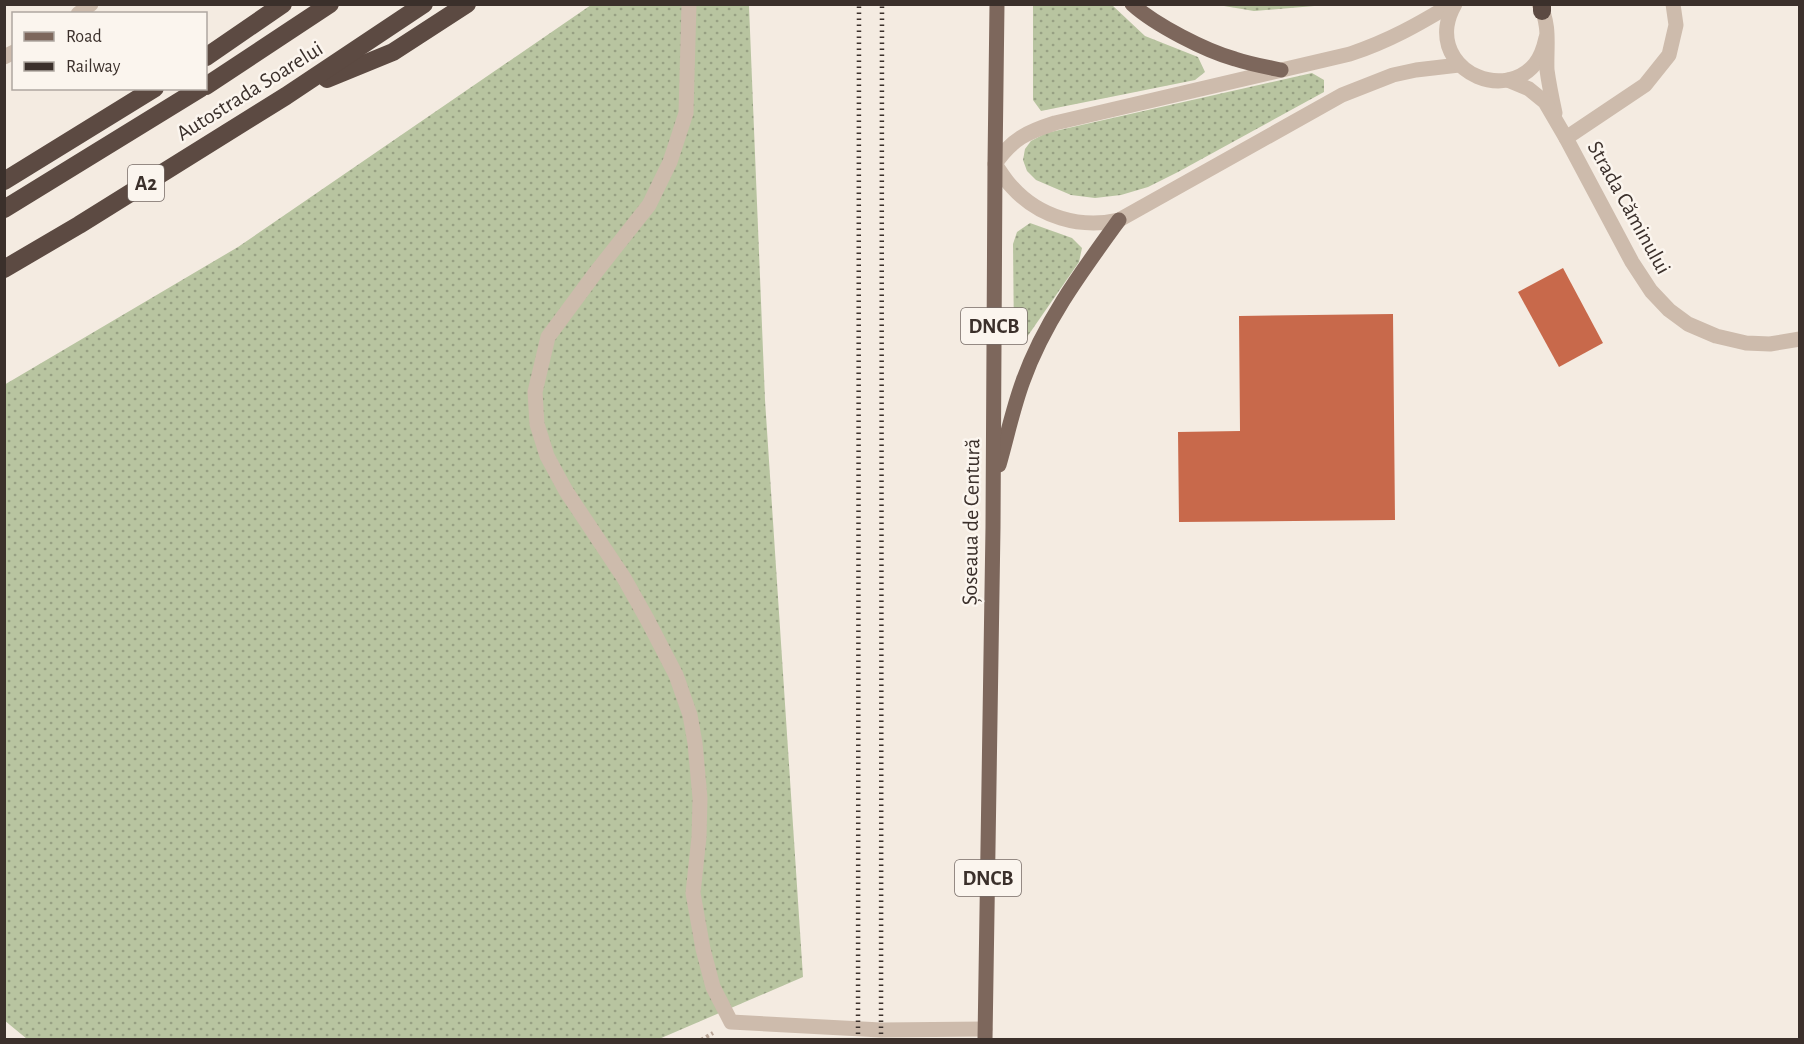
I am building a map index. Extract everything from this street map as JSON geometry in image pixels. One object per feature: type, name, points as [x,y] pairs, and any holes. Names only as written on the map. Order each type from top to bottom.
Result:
[{"type":"highway","points":[[207,56],[283,4]]},
{"type":"highway","name":"Autostrada Soarelui","points":[[207,85],[330,4]]},
{"type":"highway","name":"Autostrada Soarelui","points":[[4,269],[286,96],[424,4]]},
{"type":"highway","points":[[286,96],[393,52],[468,4]]},
{"type":"highway","points":[[4,181],[152,90]]},
{"type":"highway","name":"Autostrada Soarelui","points":[[4,210],[198,90]]},
{"type":"main road","name":"Șoseaua de Centură","points":[[985,1034],[990,794],[997,4]]},
{"type":"main road","points":[[1132,4],[1163,26],[1191,41],[1233,59],[1281,70]]},
{"type":"main road","points":[[993,488],[1017,400],[1038,346],[1064,297],[1119,220]]},
{"type":"street","points":[[689,4],[686,113],[670,162],[649,205],[548,337],[535,392],[537,424],[547,456],[561,482],[624,578],[647,619],[676,675],[690,715],[700,798],[699,837],[693,892],[703,949],[713,987],[732,1022],[985,1034]]},
{"type":"street","points":[[1453,4],[1447,27],[1448,41],[1459,65],[1393,75],[1342,95],[1119,220],[1103,224],[1089,224],[1051,215],[1025,199],[1012,187],[995,164],[1016,139],[1030,131],[1055,123],[1350,54],[1402,34],[1453,4]]},
{"type":"street","points":[[1566,138],[1645,85],[1669,55],[1677,25],[1673,4]]},
{"type":"street","points":[[1541,7],[1546,24],[1547,72],[1557,122]]},
{"type":"street","points":[[1508,81],[1535,64],[1546,38]]},
{"type":"street","name":"Strada Căminului","points":[[1459,65],[1473,76],[1490,81],[1508,81],[1529,88],[1545,102],[1632,262],[1651,291],[1669,310],[1688,324],[1716,336],[1746,343],[1770,344],[1800,339]]},
{"type":"green space","points":[[591,5],[749,6],[765,400],[803,977],[659,1039],[27,1039],[4,1020],[4,385],[238,247]]},
{"type":"green space","points":[[1033,5],[1112,5],[1145,36],[1198,57],[1205,72],[1195,80],[1041,111],[1033,100]]},
{"type":"green space","points":[[1218,5],[1326,5],[1254,11]]},
{"type":"green space","points":[[1312,73],[1324,80],[1324,92],[1148,187],[1121,195],[1095,198],[1071,195],[1036,180],[1027,171],[1023,160],[1025,149],[1031,141],[1046,133]]},
{"type":"green space","points":[[1030,223],[1072,238],[1082,248],[1079,262],[1027,337],[1014,339],[1013,244],[1017,232]]},
{"type":"building","points":[[1563,268],[1603,343],[1559,367],[1518,292]]},
{"type":"building","points":[[1393,314],[1395,520],[1179,522],[1178,432],[1240,431],[1239,316]]},
{"type":"railway","points":[[858,1040],[859,4]]},
{"type":"railway","points":[[881,1040],[882,4]]}]
